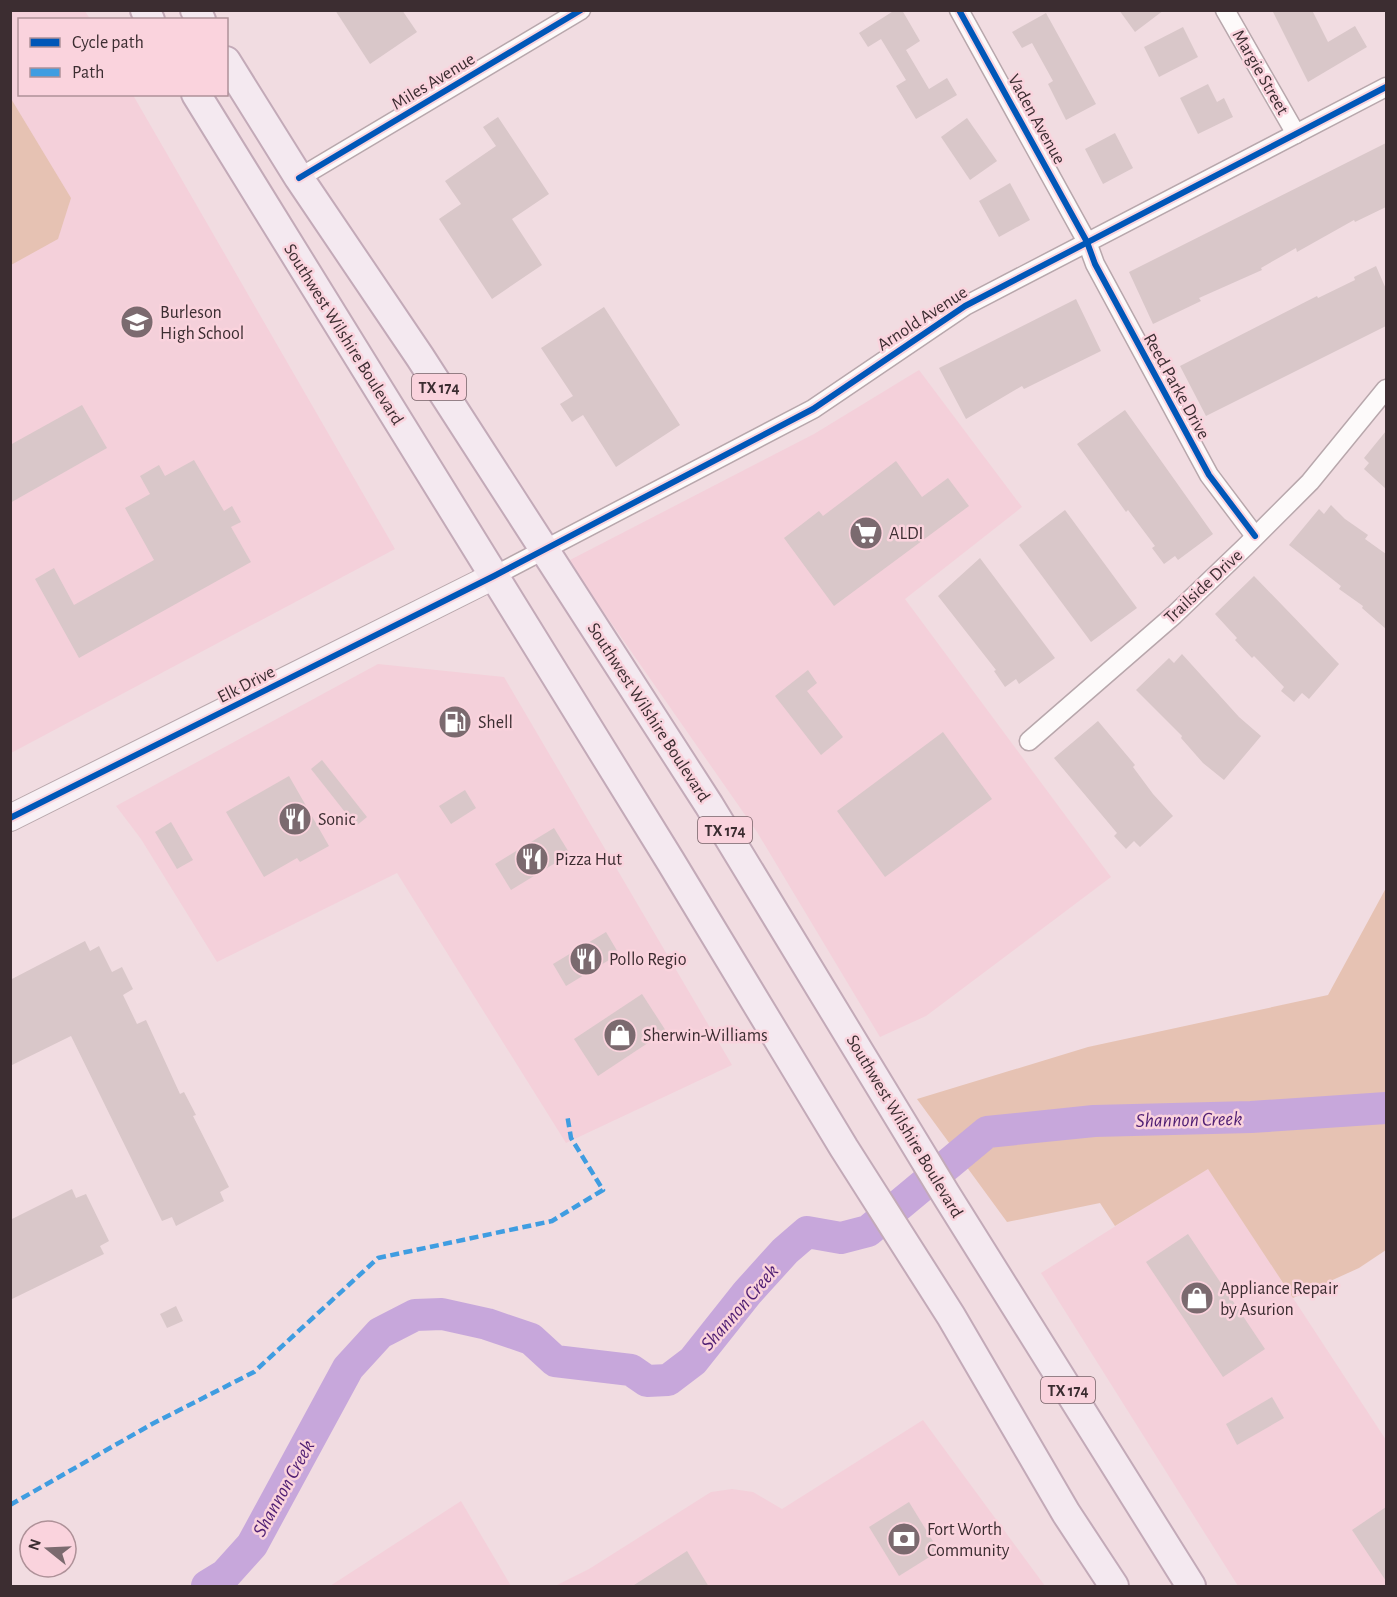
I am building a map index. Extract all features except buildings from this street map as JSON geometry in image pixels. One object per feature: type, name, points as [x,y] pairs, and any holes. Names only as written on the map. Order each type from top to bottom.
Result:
[{"type":"main road","name":"Southwest Wilshire Boulevard","points":[[228,64],[299,178],[420,357],[709,804],[945,1193],[1191,1587]]},
{"type":"main road","name":"Southwest Wilshire Boulevard","points":[[197,96],[494,576],[843,1148],[951,1316],[1066,1513],[1114,1587]]},
{"type":"street","name":"Miles Avenue","points":[[299,178],[581,10]]},
{"type":"street","name":"Vaden Avenue","points":[[959,10],[1087,242]]},
{"type":"street","name":"Margie Street","points":[[1225,10],[1296,134]]},
{"type":"street","name":"Arnold Avenue","points":[[494,576],[813,410],[965,306],[1386,87]]},
{"type":"street","name":"Reed Parke Drive","points":[[1087,242],[1095,264],[1209,475],[1255,536]]},
{"type":"street","name":"Trailside Drive","points":[[1029,741],[1174,615],[1310,482],[1386,389]]},
{"type":"street","name":"Elk Drive","points":[[10,818],[494,576]]},
{"type":"shaded area","name":"Burleson High School","points":[[11,11],[85,11],[89,18],[18,18],[18,96],[134,96],[395,549],[11,753]]},
{"type":"shaded area","points":[[10,97],[71,198],[58,239],[11,265]]},
{"type":"shaded area","points":[[919,370],[1022,507],[905,599],[1111,877],[926,1016],[880,1037],[757,832],[568,561],[814,434]]},
{"type":"shaded area","points":[[378,664],[504,677],[732,1065],[566,1143],[397,873],[217,962],[141,839],[116,806]]},
{"type":"shaded area","points":[[1386,888],[1386,1250],[1359,1268],[1293,1298],[1208,1169],[1115,1226],[1100,1203],[1007,1222],[917,1099],[1088,1047],[1328,995]]},
{"type":"shaded area","points":[[1208,1168],[1386,1440],[1386,1586],[1238,1586],[1041,1273]]},
{"type":"shaded area","points":[[923,1420],[1045,1586],[555,1586],[589,1569],[711,1492],[732,1489],[753,1492],[782,1509]]},
{"type":"shaded area","points":[[461,1501],[511,1586],[330,1586]]},
{"type":"waterway","name":"Shannon Creek","points":[[207,1586],[225,1575],[252,1545],[348,1368],[380,1333],[415,1315],[442,1314],[487,1324],[531,1339],[555,1361],[631,1370],[647,1381],[668,1380],[693,1361],[747,1293],[785,1251],[807,1232],[841,1238],[868,1231],[987,1132],[1094,1121],[1251,1117],[1386,1108]]},
{"type":"marked path","points":[[10,1505],[152,1424],[254,1372],[378,1258],[552,1221],[603,1190],[571,1138],[567,1114]]},
{"type":"cycle path","points":[[299,178],[581,10]]},
{"type":"cycle path","points":[[959,10],[1087,242],[1095,264],[1209,475],[1255,536]]},
{"type":"cycle path","points":[[10,818],[494,576],[813,409],[965,306],[1386,87]]},
{"type":"place","name":"Burleson High School","points":[[137,322]]},
{"type":"place","name":"ALDI","points":[[866,533]]},
{"type":"place","name":"Shell","points":[[455,722]]},
{"type":"place","name":"Sonic","points":[[295,819]]},
{"type":"place","name":"Pizza Hut","points":[[532,859]]},
{"type":"place","name":"Pollo Regio","points":[[586,959]]},
{"type":"place","name":"Sherwin-Williams","points":[[620,1035]]},
{"type":"place","name":"Appliance Repair by Asurion","points":[[1197,1298]]},
{"type":"place","name":"Fort Worth Community","points":[[904,1539]]}]
